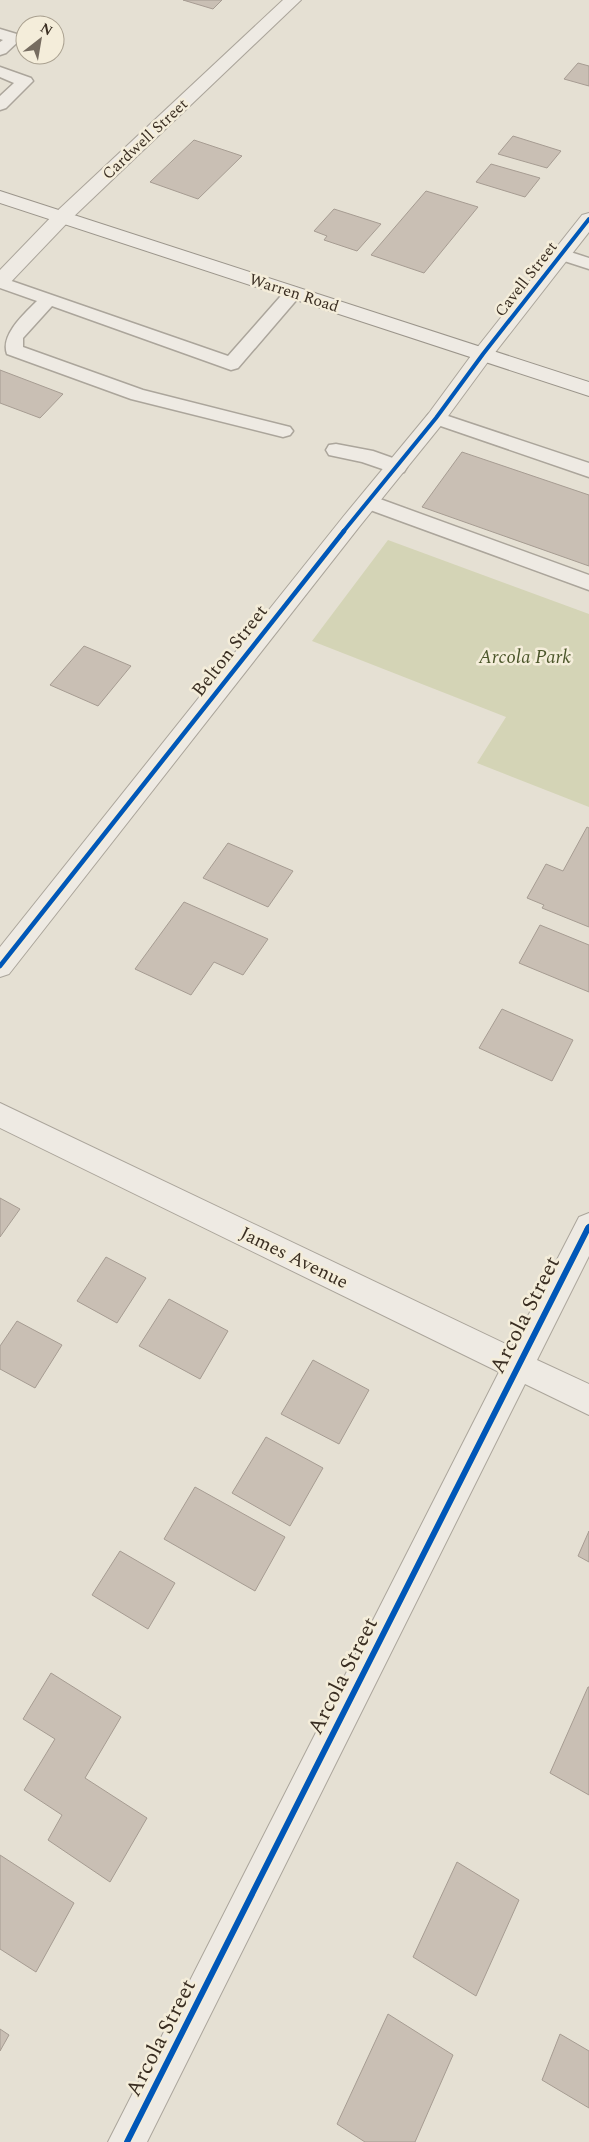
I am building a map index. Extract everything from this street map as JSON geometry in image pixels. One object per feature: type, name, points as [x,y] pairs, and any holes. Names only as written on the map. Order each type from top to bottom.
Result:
[{"type":"street","name":"Cardwell Street","points":[[0,282],[62,217],[293,0]]},
{"type":"street","name":"Warren Road","points":[[0,197],[589,389]]},
{"type":"street","name":"Cavell Street","points":[[482,354],[589,219]]},
{"type":"street","name":"Belton Street","points":[[0,966],[351,522],[398,467],[482,354]]},
{"type":"street","name":"James Avenue","points":[[0,1115],[589,1400]]},
{"type":"street","name":"Arcola Street","points":[[127,2142],[589,1226]]},
{"type":"lane","points":[[0,34],[14,38],[0,50]]},
{"type":"lane","points":[[0,72],[25,81],[0,105]]},
{"type":"lane","points":[[561,254],[589,264]]},
{"type":"lane","points":[[0,282],[231,364],[293,293]]},
{"type":"lane","points":[[49,299],[22,326],[14,338],[14,350],[138,396],[283,431]]},
{"type":"lane","points":[[436,418],[589,470]]},
{"type":"lane","points":[[336,450],[366,456],[398,467]]},
{"type":"lane","points":[[369,502],[589,583]]},
{"type":"green space","name":"Arcola Park","points":[[388,540],[589,614],[589,807],[477,763],[506,717],[312,641]]},
{"type":"building","points":[[183,0],[222,0],[213,9]]},
{"type":"building","points":[[578,63],[589,66],[589,86],[564,79]]},
{"type":"building","points":[[513,136],[561,151],[547,168],[498,154]]},
{"type":"building","points":[[194,140],[242,156],[198,199],[150,182]]},
{"type":"building","points":[[491,164],[540,178],[525,197],[476,182]]},
{"type":"building","points":[[426,191],[478,207],[424,273],[371,255]]},
{"type":"building","points":[[334,209],[381,224],[357,251],[324,240],[327,236],[314,231]]},
{"type":"building","points":[[0,370],[63,394],[40,418],[0,403]]},
{"type":"building","points":[[462,452],[589,495],[589,566],[422,507]]},
{"type":"building","points":[[84,646],[131,666],[98,706],[50,685]]},
{"type":"building","points":[[587,827],[589,828],[589,927],[542,908],[544,905],[527,898],[546,864],[563,871]]},
{"type":"building","points":[[228,843],[293,871],[268,907],[203,878]]},
{"type":"building","points":[[184,902],[268,939],[243,975],[214,962],[191,995],[135,969]]},
{"type":"building","points":[[540,925],[589,945],[589,992],[519,963]]},
{"type":"building","points":[[502,1009],[573,1040],[552,1081],[479,1048]]},
{"type":"building","points":[[0,1198],[20,1209],[0,1237]]},
{"type":"building","points":[[106,1257],[146,1278],[117,1323],[77,1301]]},
{"type":"building","points":[[169,1299],[228,1331],[200,1379],[139,1346]]},
{"type":"building","points":[[17,1321],[62,1345],[35,1388],[0,1369],[0,1346]]},
{"type":"building","points":[[313,1360],[369,1390],[339,1444],[281,1414]]},
{"type":"building","points":[[266,1437],[323,1468],[290,1526],[232,1493]]},
{"type":"building","points":[[195,1487],[285,1537],[255,1591],[164,1539]]},
{"type":"building","points":[[589,1531],[589,1562],[578,1556]]},
{"type":"building","points":[[120,1551],[175,1583],[148,1629],[92,1595]]},
{"type":"building","points":[[51,1673],[121,1717],[85,1778],[147,1818],[110,1882],[48,1840],[62,1815],[24,1790],[55,1739],[23,1719]]},
{"type":"building","points":[[589,1687],[589,1795],[550,1773]]},
{"type":"building","points":[[0,1855],[74,1903],[36,1972],[0,1949]]},
{"type":"building","points":[[457,1862],[519,1900],[476,1996],[413,1957]]},
{"type":"building","points":[[388,2014],[453,2055],[415,2142],[365,2142],[337,2124]]},
{"type":"building","points":[[0,2029],[9,2035],[0,2051]]},
{"type":"building","points":[[560,2034],[589,2051],[589,2108],[542,2080]]},
{"type":"cycle path","points":[[0,966],[351,522],[436,418],[483,354],[589,219]]},
{"type":"cycle path","points":[[127,2142],[589,1226]]}]
